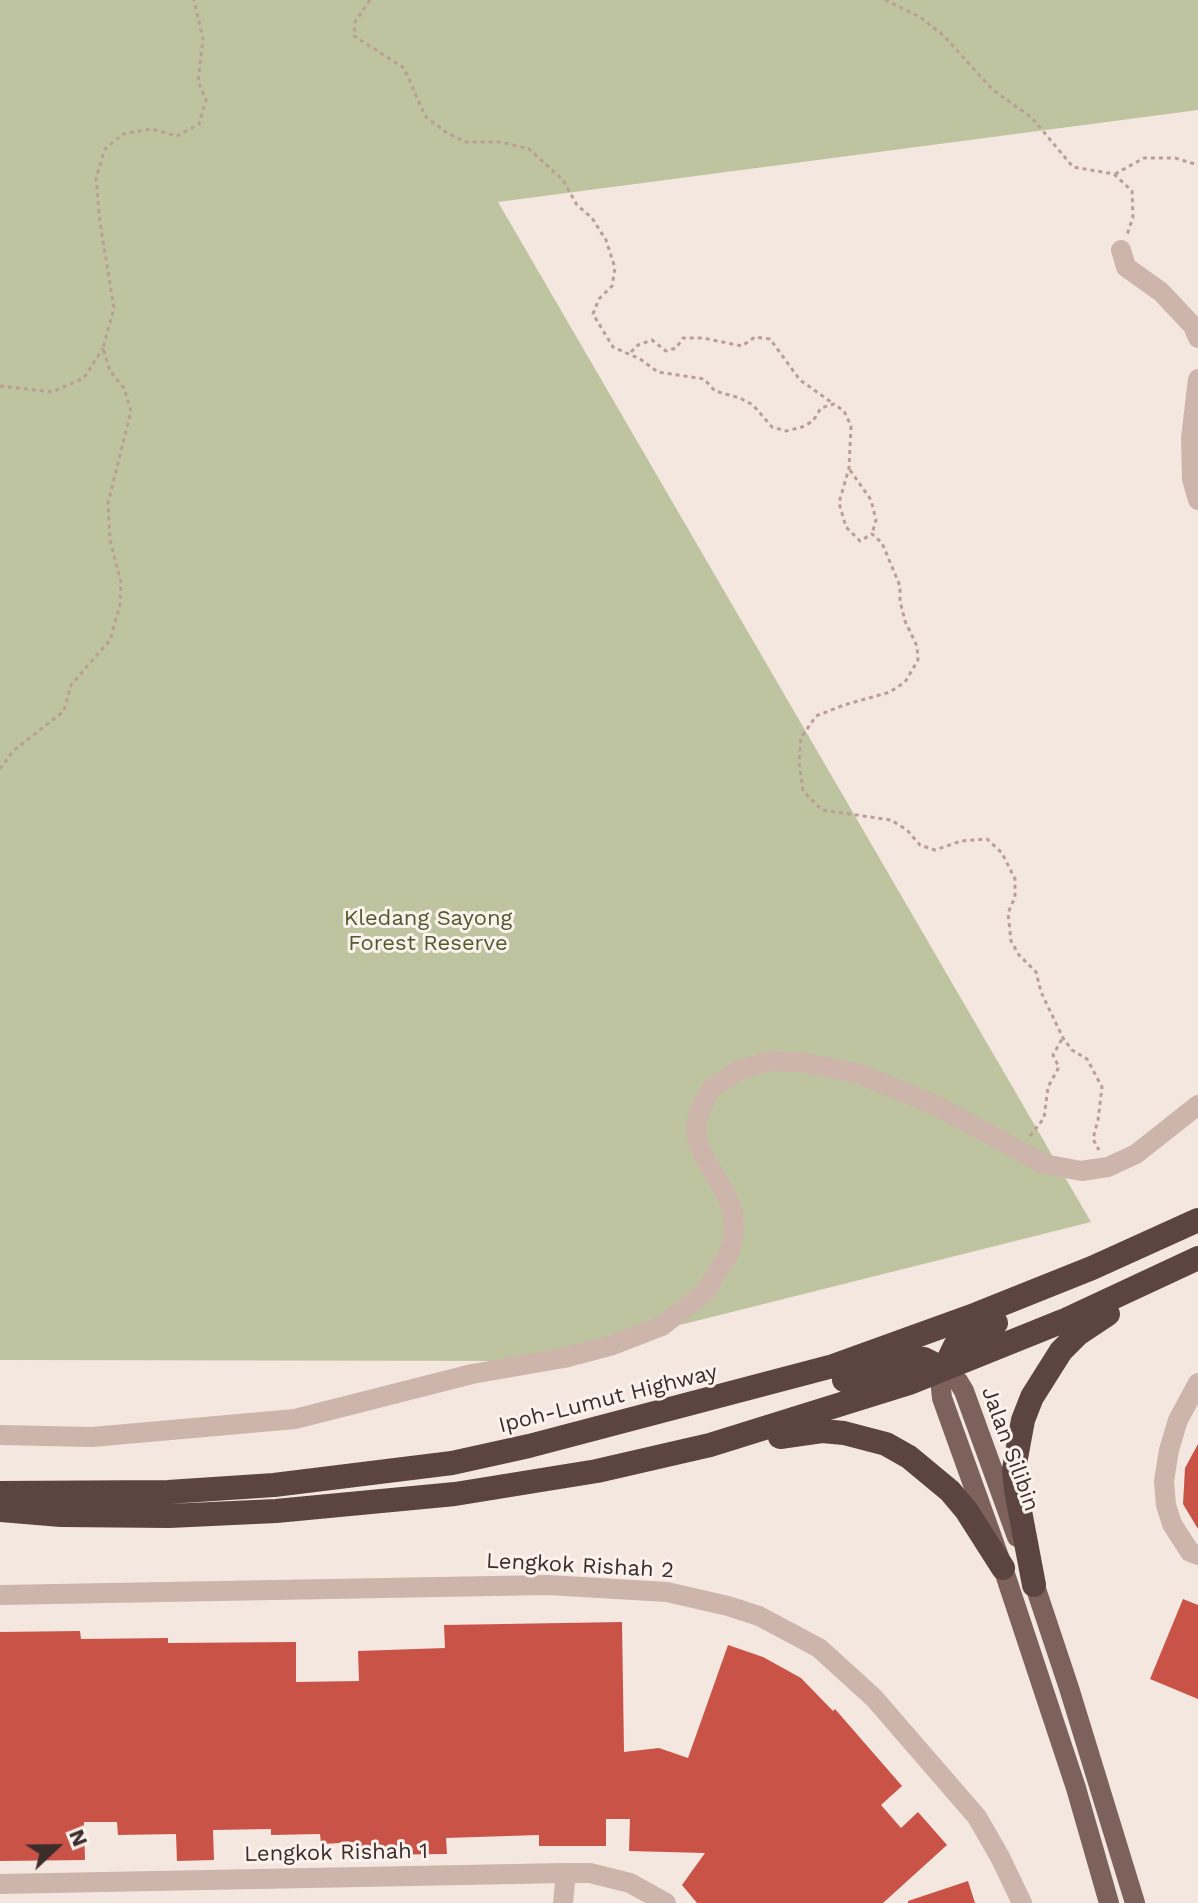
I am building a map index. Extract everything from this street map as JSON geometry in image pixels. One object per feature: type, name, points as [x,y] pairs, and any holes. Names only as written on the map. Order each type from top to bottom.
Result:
[{"type":"highway","points":[[944,1369],[955,1346],[973,1332],[1096,1280],[1151,1253],[1198,1222]]},
{"type":"highway","name":"Ipoh-Lumut Highway","points":[[0,1493],[168,1492],[342,1478],[452,1463],[618,1425],[833,1366],[977,1314],[1198,1222]]},
{"type":"highway","points":[[672,1454],[849,1403],[944,1369],[1063,1321],[1198,1258]]},
{"type":"highway","points":[[1034,1585],[1014,1469],[1023,1420],[1032,1397],[1047,1371],[1078,1334],[1173,1271]]},
{"type":"highway","points":[[452,1463],[530,1455],[652,1432],[781,1399],[914,1358],[924,1359],[944,1369]]},
{"type":"highway","points":[[0,1510],[61,1515],[169,1516],[359,1505],[526,1484],[672,1454],[822,1431],[844,1433],[886,1444],[931,1473],[966,1510],[1003,1568]]},
{"type":"main road","name":"Jalan Silibin","points":[[1109,1903],[1076,1788],[1003,1568],[942,1398],[940,1380],[944,1369],[964,1391],[1034,1585],[1095,1767],[1135,1903]]},
{"type":"street","points":[[1121,250],[1126,267],[1161,292],[1193,326],[1198,338]]},
{"type":"street","points":[[1198,379],[1191,438],[1192,479],[1198,500]]},
{"type":"street","points":[[0,1435],[92,1437],[295,1419],[457,1377],[576,1355],[633,1339],[662,1326],[705,1292],[729,1253],[734,1235],[733,1213],[726,1194],[709,1167],[697,1139],[696,1122],[702,1106],[711,1089],[737,1071],[769,1061],[806,1063],[860,1074],[937,1106],[1044,1164],[1081,1171],[1108,1167],[1136,1154],[1198,1105]]},
{"type":"street","points":[[1194,1554],[1172,1524],[1164,1481],[1178,1420],[1198,1383]]},
{"type":"street","name":"Lengkok Rishah 2","points":[[0,1595],[548,1585],[667,1592],[728,1606],[780,1626],[819,1648],[874,1698],[977,1817],[1022,1903]]},
{"type":"street","points":[[563,1903],[566,1873]]},
{"type":"street","name":"Lengkok Rishah 1","points":[[0,1884],[590,1873],[630,1883],[666,1903]]},
{"type":"path","points":[[0,386],[52,392],[84,378],[103,348],[114,308],[96,178],[105,149],[123,134],[151,129],[177,136],[199,124],[206,100],[198,81],[203,39],[194,0]]},
{"type":"path","points":[[370,0],[355,22],[354,36],[404,68],[425,116],[447,133],[466,142],[500,142],[529,149],[563,180],[577,205],[592,218],[606,240],[615,268],[616,277],[612,286],[599,299],[593,314],[613,347],[658,372],[704,379],[715,391],[753,405],[772,427],[786,431],[813,421],[821,408],[834,404]]},
{"type":"path","points":[[885,0],[920,17],[943,35],[992,89],[1032,118],[1073,167],[1114,174],[1132,191],[1133,217],[1121,250]]},
{"type":"path","points":[[1114,174],[1144,158],[1175,158],[1198,165]]},
{"type":"path","points":[[629,354],[638,345],[652,340],[666,351],[676,348],[683,338],[703,338],[742,346],[755,337],[770,339],[800,380],[844,411],[851,426],[849,468],[839,503],[846,527],[860,541],[872,534],[876,520],[871,500],[849,468]]},
{"type":"path","points":[[0,769],[13,751],[64,711],[71,685],[110,640],[120,605],[121,582],[110,540],[108,503],[131,411],[124,388],[110,371],[103,348]]},
{"type":"path","points":[[872,534],[882,543],[900,586],[900,601],[917,646],[918,660],[905,682],[890,692],[816,716],[801,738],[799,762],[803,791],[822,810],[891,820],[907,830],[920,845],[935,850],[961,841],[987,839],[1002,853],[1015,879],[1015,897],[1008,913],[1011,941],[1019,955],[1036,972],[1041,992],[1063,1038],[1072,1050],[1087,1059],[1102,1087],[1093,1139],[1108,1167]]},
{"type":"path","points":[[1018,1151],[1044,1118],[1048,1087],[1059,1067],[1053,1055],[1063,1038]]},
{"type":"green space","name":"Kledang Sayong Forest Reserve","points":[[0,0],[1198,0],[1198,110],[498,202],[1091,1222],[536,1361],[0,1360]]},
{"type":"building","points":[[1198,1444],[1198,1529],[1183,1504],[1185,1468]]},
{"type":"building","points":[[1183,1599],[1198,1605],[1198,1699],[1150,1679]]},
{"type":"building","points":[[622,1622],[624,1752],[659,1748],[688,1758],[728,1645],[763,1657],[801,1678],[833,1711],[835,1709],[902,1786],[881,1805],[901,1828],[918,1812],[947,1845],[883,1903],[697,1903],[682,1885],[705,1853],[629,1851],[630,1819],[606,1819],[606,1846],[539,1846],[539,1835],[446,1838],[447,1854],[359,1855],[359,1842],[321,1844],[320,1834],[271,1835],[271,1829],[213,1830],[214,1860],[177,1861],[176,1834],[118,1835],[117,1822],[84,1822],[85,1860],[0,1861],[0,1632],[80,1631],[81,1639],[168,1638],[168,1643],[296,1642],[296,1682],[359,1681],[358,1651],[445,1648],[444,1625]]},
{"type":"building","points":[[968,1881],[975,1903],[908,1903],[908,1901]]}]
